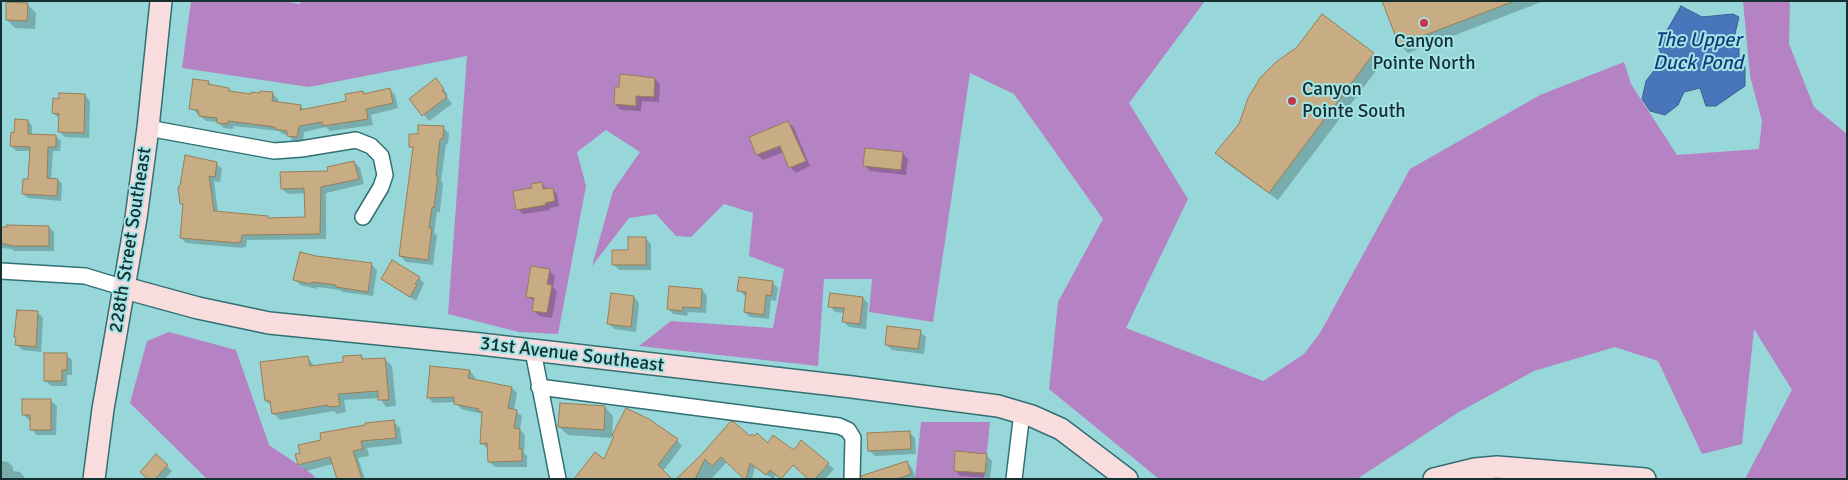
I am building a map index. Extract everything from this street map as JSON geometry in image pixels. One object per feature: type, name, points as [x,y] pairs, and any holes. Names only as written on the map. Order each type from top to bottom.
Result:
[{"type":"street","name":"228th Street Southeast","points":[[94,479],[125,288],[148,128],[161,1]]},
{"type":"street","points":[[148,128],[274,151],[301,149],[356,140],[364,143],[371,146],[381,156],[385,174],[381,187],[363,217]]},
{"type":"street","name":"31st Avenue Southeast","points":[[1,271],[85,276],[198,308],[269,323],[533,351],[998,406],[1022,412],[1061,429],[1127,479]]},
{"type":"street","points":[[533,351],[558,479]]},
{"type":"street","points":[[539,387],[840,426],[848,430],[853,438],[852,479]]},
{"type":"street","points":[[1014,479],[1022,412]]},
{"type":"street","points":[[1444,477],[1475,469],[1511,468],[1645,479]]},
{"type":"shaded area","points":[[191,1],[282,1],[300,4],[301,1],[1205,1],[1129,103],[1188,199],[1126,328],[1263,381],[1304,354],[1320,333],[1410,169],[1540,95],[1624,62],[1631,84],[1677,155],[1759,149],[1762,121],[1750,76],[1743,1],[1790,1],[1789,44],[1814,107],[1847,134],[1847,479],[1745,479],[1792,390],[1754,329],[1742,444],[1702,454],[1658,361],[1615,347],[1534,371],[1459,412],[1357,479],[1159,479],[1049,389],[1058,302],[1103,219],[1014,94],[970,73],[933,322],[869,312],[872,279],[824,279],[818,366],[639,346],[671,321],[773,328],[784,269],[749,256],[753,213],[724,204],[691,237],[676,236],[656,214],[629,218],[592,266],[613,191],[640,152],[606,130],[577,152],[586,186],[558,334],[519,332],[448,314],[467,56],[309,87],[182,68]]},
{"type":"shaded area","points":[[169,332],[236,350],[269,445],[312,474],[316,479],[207,479],[130,403],[147,341]]},
{"type":"shaded area","points":[[921,422],[990,422],[984,479],[915,479]]},
{"type":"water","name":"The Upper Duck Pond","points":[[1681,6],[1702,17],[1733,14],[1739,17],[1734,38],[1739,48],[1739,66],[1745,67],[1745,86],[1716,106],[1706,106],[1700,88],[1684,92],[1678,105],[1665,115],[1650,111],[1642,99],[1646,81],[1663,59],[1658,46]]},
{"type":"building","name":"Canyon Pointe North","points":[[1382,1],[1512,1],[1512,2],[1399,45]]},
{"type":"building","points":[[6,2],[28,3],[27,21],[6,20]]},
{"type":"building","name":"Canyon Pointe South","points":[[1322,14],[1374,53],[1269,193],[1215,153],[1239,124],[1248,98],[1260,78],[1276,62],[1297,47]]},
{"type":"building","points":[[620,74],[655,78],[654,97],[636,96],[636,106],[614,104],[615,87],[619,87]]},
{"type":"building","points":[[436,78],[447,97],[422,116],[409,99]]},
{"type":"building","points":[[193,79],[209,81],[208,84],[229,88],[229,91],[251,94],[251,92],[260,93],[260,91],[273,92],[272,101],[301,105],[300,110],[346,101],[345,94],[363,91],[364,94],[390,88],[393,103],[366,109],[368,119],[323,126],[322,122],[299,126],[297,137],[287,136],[287,131],[275,129],[275,127],[228,121],[228,124],[217,123],[217,118],[199,116],[198,110],[189,109]]},
{"type":"building","points":[[59,93],[85,94],[84,133],[58,132],[59,114],[52,113],[53,98],[59,99]]},
{"type":"building","points":[[15,119],[28,120],[28,134],[56,135],[56,147],[48,147],[47,178],[58,179],[57,196],[22,194],[23,179],[28,179],[30,147],[10,146],[11,132],[14,133]]},
{"type":"building","points":[[788,121],[806,161],[789,168],[780,146],[756,155],[749,137]]},
{"type":"building","points":[[418,125],[444,126],[443,139],[440,139],[436,176],[438,176],[434,208],[432,207],[429,228],[432,228],[428,260],[399,256],[413,147],[409,147],[409,134],[418,134]]},
{"type":"building","points":[[865,148],[903,152],[901,170],[863,166]]},
{"type":"building","points":[[185,155],[217,162],[215,177],[209,176],[214,211],[268,216],[268,218],[305,217],[304,188],[281,189],[280,172],[328,171],[327,167],[354,161],[359,179],[321,187],[320,234],[242,235],[241,242],[238,243],[180,238],[183,204],[180,204],[178,187],[180,186]]},
{"type":"building","points":[[542,182],[543,189],[553,188],[555,201],[545,203],[546,205],[516,210],[513,191],[532,188],[531,184]]},
{"type":"building","points":[[7,225],[49,226],[49,246],[13,246],[1,243],[1,227],[7,227]]},
{"type":"building","points":[[628,237],[646,237],[646,265],[612,265],[612,250],[628,250]]},
{"type":"building","points":[[300,252],[316,256],[372,263],[368,292],[336,287],[336,285],[312,282],[311,284],[293,280]]},
{"type":"building","points":[[392,260],[420,277],[410,297],[381,279]]},
{"type":"building","points":[[531,266],[550,269],[547,284],[552,285],[547,313],[532,311],[534,298],[526,297]]},
{"type":"building","points":[[739,277],[773,281],[771,296],[766,295],[764,315],[744,312],[746,292],[737,291]]},
{"type":"building","points":[[669,286],[702,289],[701,308],[683,307],[682,311],[667,309]]},
{"type":"building","points":[[611,293],[634,296],[631,327],[607,324]]},
{"type":"building","points":[[830,293],[863,297],[860,324],[842,322],[844,308],[828,307]]},
{"type":"building","points":[[17,310],[38,311],[36,347],[15,345]]},
{"type":"building","points":[[887,326],[921,330],[918,349],[885,345]]},
{"type":"building","points":[[44,353],[67,353],[67,370],[62,370],[62,381],[44,381]]},
{"type":"building","points":[[361,355],[362,359],[385,358],[389,400],[378,400],[378,391],[338,394],[340,406],[329,407],[328,405],[272,414],[270,401],[265,401],[260,362],[308,356],[310,366],[343,362],[343,356]]},
{"type":"building","points":[[430,366],[470,370],[468,378],[512,387],[508,408],[517,410],[514,428],[520,429],[519,449],[522,449],[522,461],[488,462],[487,443],[480,444],[482,412],[478,411],[479,409],[454,404],[454,397],[427,398]]},
{"type":"building","points":[[22,399],[51,399],[51,430],[30,430],[30,415],[22,415]]},
{"type":"building","points":[[560,403],[605,406],[604,430],[558,427]]},
{"type":"building","points":[[626,408],[649,419],[678,439],[658,465],[672,479],[574,479],[595,452],[604,459],[614,436],[612,435]]},
{"type":"building","points":[[394,420],[396,438],[361,441],[363,449],[353,451],[362,479],[337,479],[330,457],[298,465],[295,454],[300,453],[298,445],[321,440],[320,433],[365,425],[365,423]]},
{"type":"building","points":[[731,421],[750,436],[752,434],[754,436],[757,433],[768,443],[773,435],[794,450],[801,440],[829,463],[815,479],[808,479],[793,465],[781,479],[770,470],[766,475],[750,463],[746,479],[744,479],[721,457],[712,466],[705,459],[695,479],[676,479],[701,455]]},
{"type":"building","points":[[910,431],[911,449],[868,451],[867,433]]},
{"type":"building","points":[[955,451],[987,454],[985,473],[954,471]]},
{"type":"building","points":[[156,454],[168,465],[155,479],[148,479],[140,472]]},
{"type":"building","points":[[907,461],[911,474],[897,479],[861,479],[861,476]]},
{"type":"place","name":"Canyon Pointe North","points":[[1424,23]]},
{"type":"place","name":"Canyon Pointe South","points":[[1292,101]]}]
